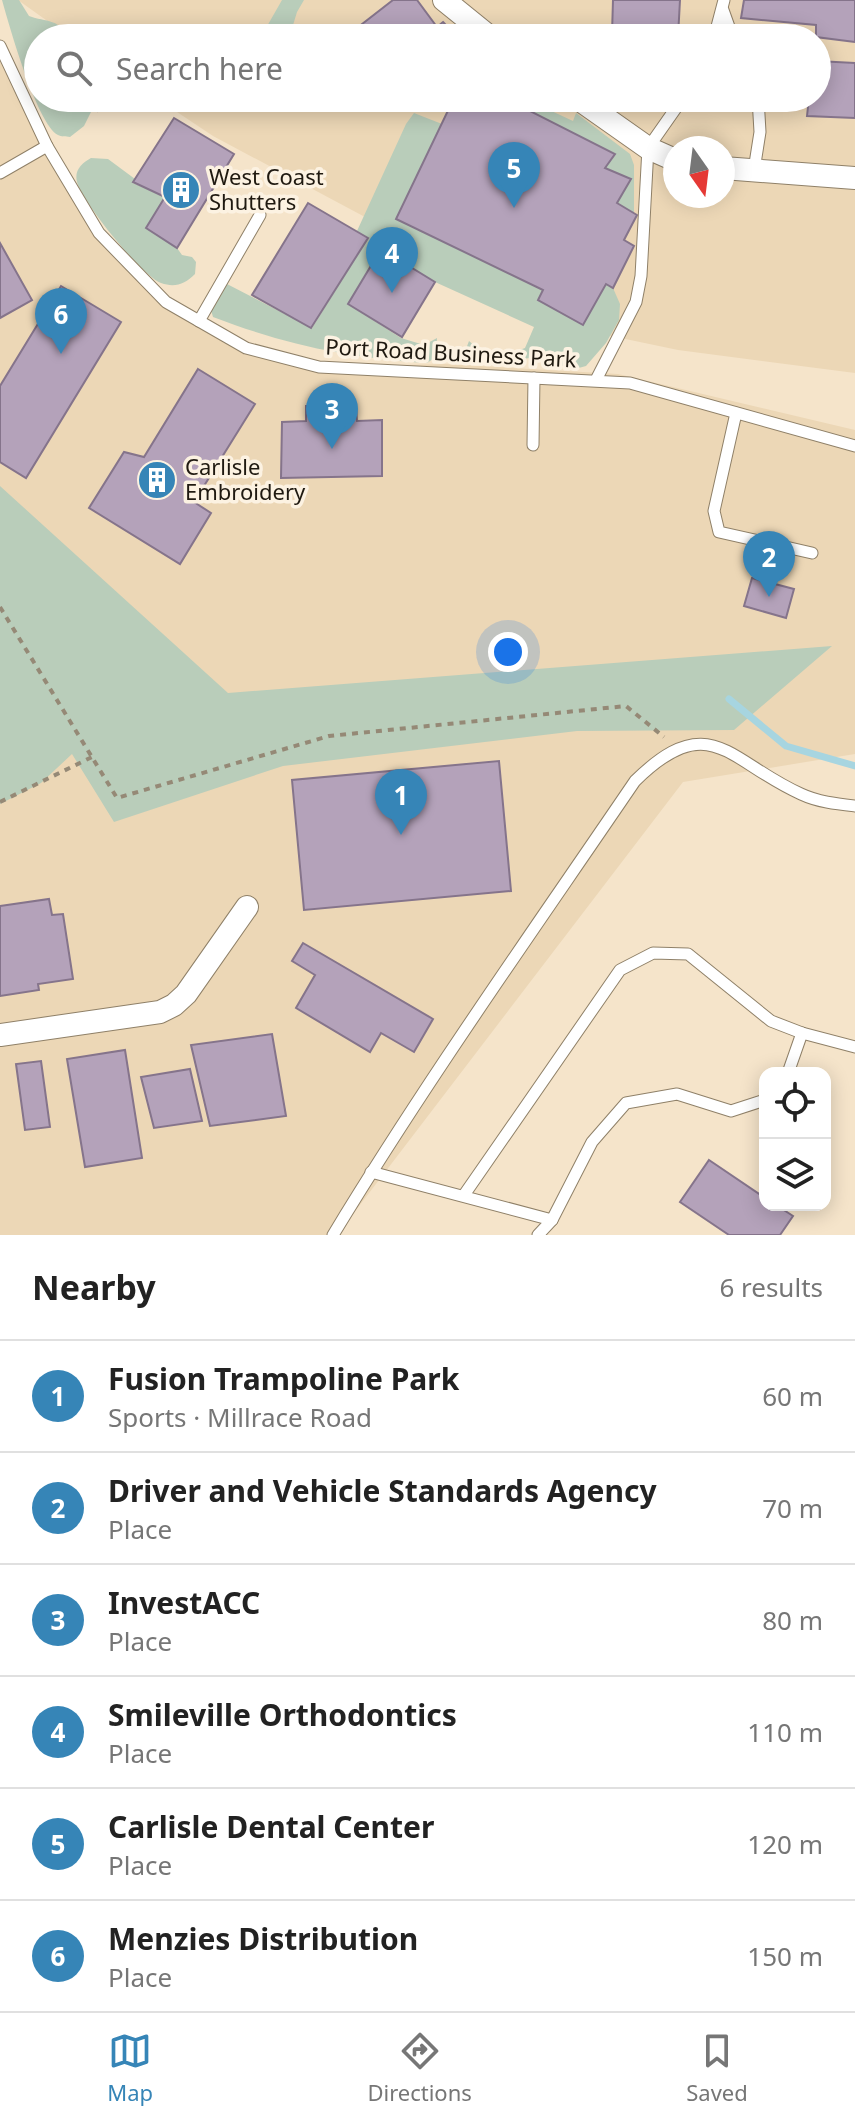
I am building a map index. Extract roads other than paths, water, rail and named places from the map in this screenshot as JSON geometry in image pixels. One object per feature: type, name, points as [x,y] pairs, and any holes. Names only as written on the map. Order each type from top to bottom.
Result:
[{"type":"street","points":[[444,0],[474,24]]},
{"type":"street","points":[[597,112],[648,148],[663,155]]},
{"type":"street","points":[[735,169],[855,178]]},
{"type":"street","points":[[0,1035],[160,1012],[174,1005],[186,994],[247,907]]},
{"type":"lane","name":"Port Road Business Park","points":[[0,46],[24,97]]},
{"type":"lane","name":"Port Road Business Park","points":[[31,112],[47,146],[99,233],[166,302],[246,348],[319,367],[630,383],[855,446]]},
{"type":"lane","points":[[596,380],[636,302],[641,276],[648,148],[673,112]]},
{"type":"lane","points":[[754,170],[760,132],[759,112]]},
{"type":"lane","points":[[0,173],[47,146]]},
{"type":"lane","points":[[199,321],[260,215]]},
{"type":"lane","points":[[533,445],[534,378]]},
{"type":"lane","points":[[736,413],[714,511],[719,532],[812,553]]},
{"type":"lane","points":[[333,1235],[371,1172],[635,781],[659,758],[688,744],[708,744],[723,749],[801,794],[828,803],[855,806]]},
{"type":"lane","points":[[464,1195],[620,970],[653,953],[688,954],[771,1021],[855,1047]]},
{"type":"lane","points":[[790,1067],[802,1033]]},
{"type":"lane","points":[[538,1235],[552,1220],[592,1142],[626,1103],[677,1094],[731,1111],[759,1102]]},
{"type":"lane","points":[[371,1172],[552,1220]]},
{"type":"waterway","points":[[729,699],[786,746],[855,766]]},
{"type":"place","name":"West Coast Shutters","points":[[181,190]]},
{"type":"place","name":"Carlisle Dental Center","points":[[514,208]]},
{"type":"place","name":"Smileville Orthodontics","points":[[392,293]]},
{"type":"place","name":"Menzies Distribution","points":[[61,354]]},
{"type":"place","name":"InvestACC","points":[[332,449]]},
{"type":"place","name":"Carlisle Embroidery","points":[[157,480]]},
{"type":"place","name":"Driver and Vehicle Standards Agency","points":[[769,597]]},
{"type":"place","name":"Fusion Trampoline Park","points":[[401,835]]}]
